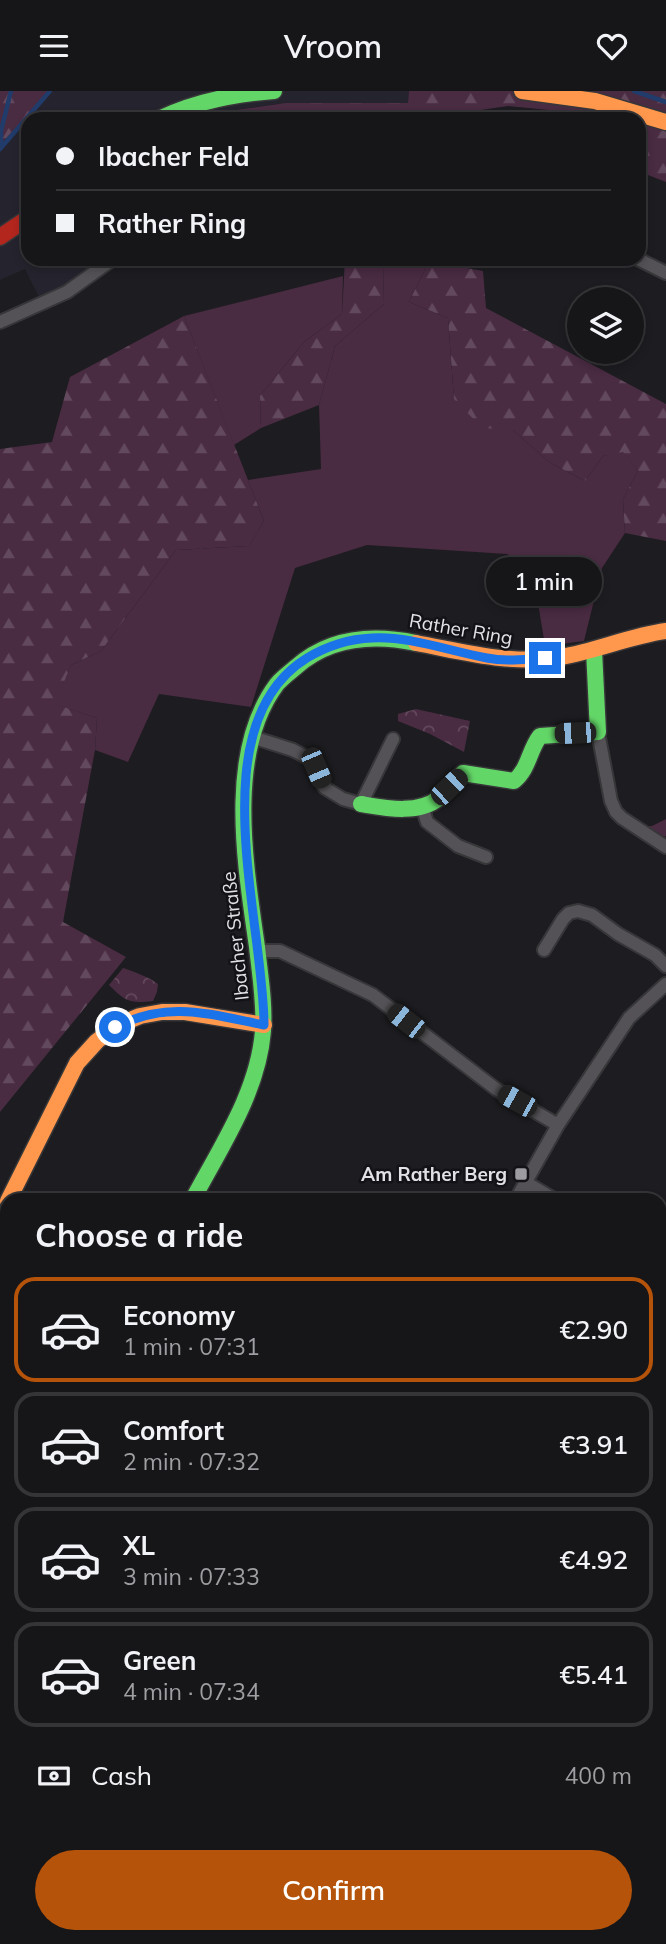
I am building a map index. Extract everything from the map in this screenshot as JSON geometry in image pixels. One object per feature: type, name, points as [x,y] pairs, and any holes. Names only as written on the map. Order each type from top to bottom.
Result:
[{"type":"street","points":[[173,112],[211,99],[274,91]]},
{"type":"street","points":[[522,91],[568,95],[634,112]]},
{"type":"street","points":[[646,116],[666,122]]},
{"type":"street","points":[[0,237],[21,223]]},
{"type":"street","points":[[646,263],[666,273]]},
{"type":"street","points":[[0,322],[67,292],[103,266]]},
{"type":"street","name":"Rather Ring","points":[[251,737],[262,708],[278,682],[297,664],[338,643],[393,638],[489,659],[512,661],[566,655],[666,631]]},
{"type":"street","points":[[594,649],[598,732],[611,801],[616,812],[666,846]]},
{"type":"street","points":[[251,737],[293,750],[310,759],[324,788],[343,799],[390,809],[434,802],[463,773],[514,781],[520,778],[526,768],[534,742],[540,736],[598,732]]},
{"type":"street","name":"Ibacher Straße","points":[[196,1193],[249,1089],[257,1069],[264,1025],[245,819],[244,781],[251,737]]},
{"type":"street","points":[[361,804],[394,739]]},
{"type":"street","points":[[422,806],[427,823],[458,846],[486,857]]},
{"type":"street","points":[[544,950],[563,919],[569,913],[578,911],[592,915],[618,934],[655,955],[666,966]]},
{"type":"street","points":[[257,951],[279,951],[373,995],[496,1090],[558,1125]]},
{"type":"street","points":[[519,1193],[558,1125],[629,1018],[666,984]]},
{"type":"street","points":[[12,1193],[77,1063],[87,1050],[115,1027],[143,1015],[174,1010],[264,1025]]},
{"type":"street","points":[[525,1182],[543,1193]]},
{"type":"shaded area","points":[[50,91],[409,91],[408,103],[285,103],[221,112],[31,112]]},
{"type":"shaded area","points":[[21,122],[21,266],[116,266],[46,311],[25,269],[0,280],[0,145]]},
{"type":"green space","points":[[0,91],[50,91],[31,112],[21,112],[21,122],[0,145]]},
{"type":"green space","points":[[409,91],[666,91],[666,182],[648,175],[646,179],[646,112],[569,112],[508,106],[467,112],[221,112],[286,103],[408,103]]},
{"type":"green space","points":[[345,266],[383,266],[384,304],[335,346],[319,405],[261,428],[260,396],[304,342],[342,314]]},
{"type":"green space","points":[[383,266],[427,266],[409,302],[448,318],[454,399],[513,430],[549,462],[585,481],[603,456],[623,451],[638,471],[623,499],[625,533],[602,568],[584,641],[545,646],[532,566],[507,554],[367,545],[295,568],[251,707],[159,694],[128,762],[95,750],[97,718],[54,704],[71,665],[101,651],[176,550],[249,546],[264,521],[248,480],[321,469],[319,405],[335,346],[384,304]]},
{"type":"green space","points":[[427,266],[456,266],[483,271],[486,308],[567,351],[567,364],[591,364],[666,404],[666,541],[625,533],[623,499],[638,471],[623,452],[603,456],[585,481],[549,462],[513,430],[482,428],[454,399],[448,318],[409,302]]},
{"type":"green space","points":[[343,276],[342,314],[304,342],[260,396],[261,428],[234,445],[184,316]]},
{"type":"green space","points":[[184,316],[264,521],[249,546],[176,550],[101,651],[71,665],[55,704],[97,718],[95,750],[63,922],[126,957],[0,1112],[0,449],[52,442],[70,377]]},
{"type":"green space","points":[[416,709],[470,721],[464,752],[398,721],[398,714]]},
{"type":"green space","points":[[666,819],[666,836],[661,839],[645,826],[652,826]]},
{"type":"green space","points":[[123,968],[158,984],[153,1001],[128,1000],[109,985]]},
{"type":"waterway","points":[[1,145],[1,131],[11,91]]},
{"type":"waterway","points":[[32,112],[50,91]]},
{"type":"waterway","points":[[634,91],[666,102]]},
{"type":"waterway","points":[[0,149],[21,125]]},
{"type":"traffic: fast","points":[[175,112],[215,99],[274,91]]},
{"type":"traffic: fast","points":[[196,1193],[246,1098],[260,1054],[263,1031],[262,989],[248,882],[243,812],[250,743],[261,712],[277,684],[309,657],[323,649],[353,640],[368,639],[416,643]]},
{"type":"traffic: fast","points":[[361,804],[401,809],[421,807],[439,798],[463,773],[514,781],[523,771],[540,736],[598,732],[594,650]]},
{"type":"traffic: slow","points":[[522,91],[595,101],[632,112]]},
{"type":"traffic: slow","points":[[646,116],[666,122]]},
{"type":"traffic: slow","points":[[416,643],[488,656],[542,659],[561,657],[666,631]]},
{"type":"traffic: slow","points":[[12,1193],[77,1063],[97,1041],[118,1025],[140,1016],[162,1012],[185,1012],[264,1025]]},
{"type":"traffic: jam","points":[[0,237],[21,223]]},
{"type":"place","name":"Am Rather Berg","points":[[521,1174]]},
{"type":"route","points":[[115,1027],[152,1012],[174,1010],[264,1025],[250,886],[244,781],[251,737],[262,708],[278,682],[297,664],[338,643],[374,638],[393,638],[489,659],[512,661],[545,658]]}]
